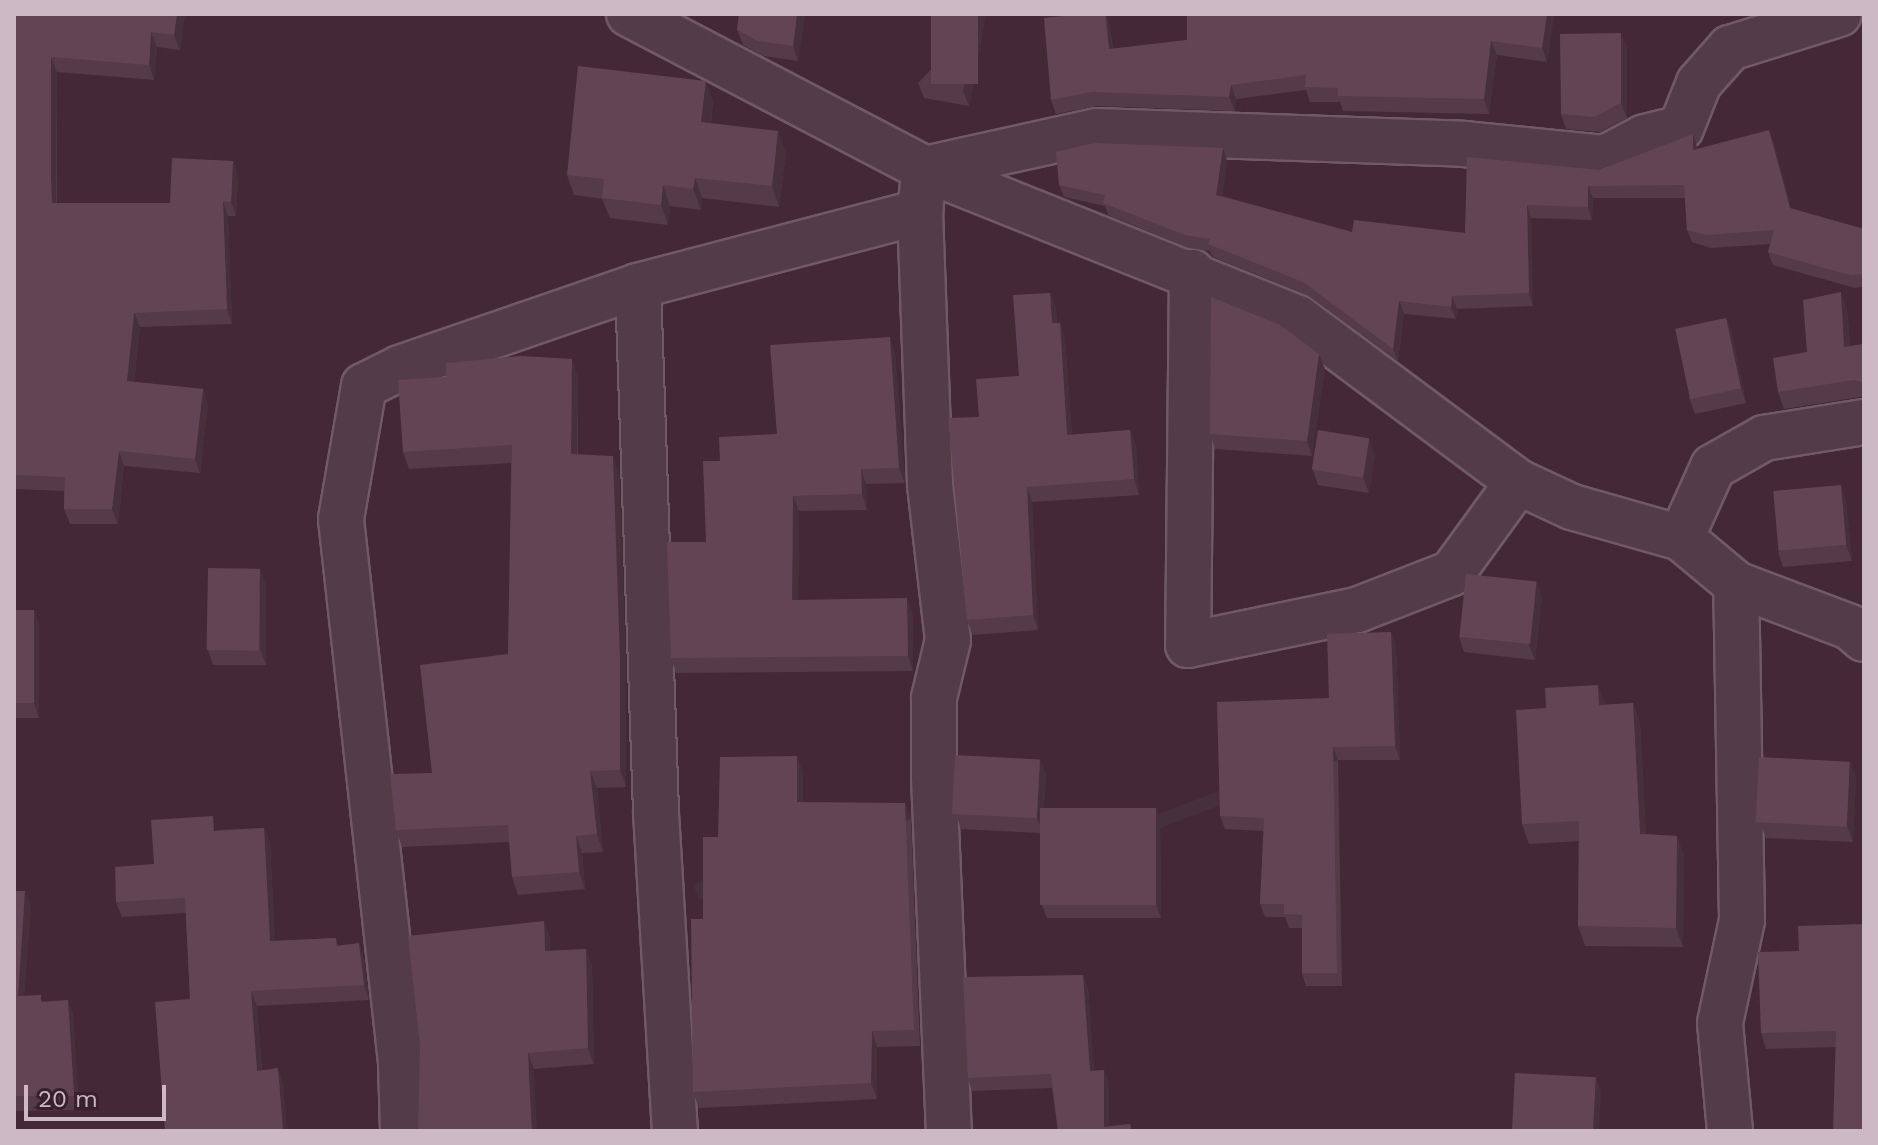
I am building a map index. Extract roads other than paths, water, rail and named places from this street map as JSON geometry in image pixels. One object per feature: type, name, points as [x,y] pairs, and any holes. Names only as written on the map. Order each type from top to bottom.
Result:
[{"type":"street","points":[[629,14],[925,169],[1192,272],[1298,318],[1518,482],[1572,507],[1681,538],[1736,584],[1850,627],[1864,639]]},
{"type":"street","points":[[925,169],[1097,131],[1464,144],[1605,158],[1645,137],[1681,128],[1699,83],[1730,48],[1839,14]]},
{"type":"street","points":[[925,169],[920,212],[930,485],[948,640],[934,698],[934,777],[949,1131]]},
{"type":"street","points":[[403,1131],[401,1062],[341,519],[364,386],[400,368],[638,286],[920,212]]},
{"type":"street","points":[[1192,272],[1188,645],[1357,610],[1452,573],[1518,482]]},
{"type":"street","points":[[638,286],[656,813],[675,1131]]},
{"type":"street","points":[[1681,538],[1713,467],[1764,438],[1864,422]]},
{"type":"street","points":[[1730,1131],[1720,1023],[1742,920],[1736,584]]}]
